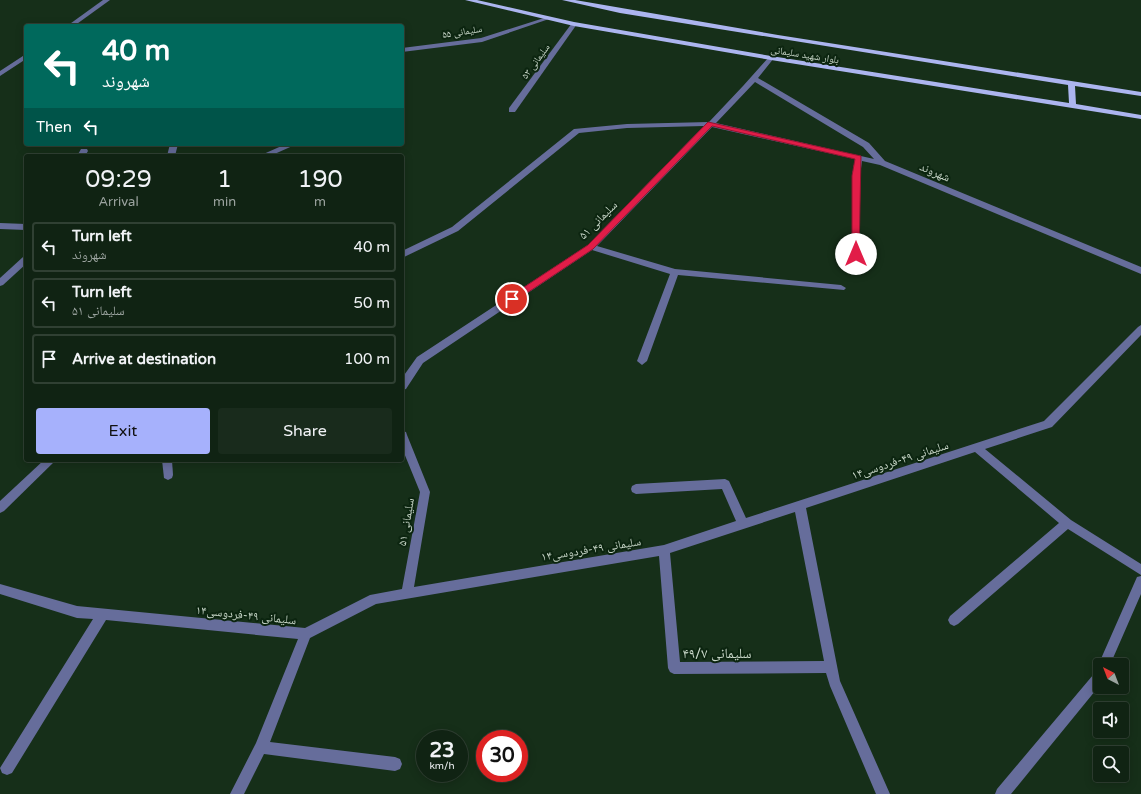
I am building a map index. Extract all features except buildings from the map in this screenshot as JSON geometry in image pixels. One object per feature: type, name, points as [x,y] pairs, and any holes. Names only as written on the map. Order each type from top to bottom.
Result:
[{"type":"main road","name":"بلوار شهید سلیمانی","points":[[468,0],[546,19],[574,24],[771,58],[1141,117]]},
{"type":"main road","name":"بلوار شهید سلیمانی","points":[[565,0],[620,11],[770,36],[1141,94]]},
{"type":"main road","points":[[1071,83],[1073,106]]},
{"type":"street","points":[[73,24],[108,0]]},
{"type":"street","name":"سلیمانی ۵۵","points":[[404,50],[482,40],[546,19]]},
{"type":"street","name":"سلیمانی ۵۳","points":[[512,110],[574,24]]},
{"type":"street","points":[[0,74],[24,57]]},
{"type":"street","name":"سلیمانی ۵۱","points":[[404,383],[420,360],[590,247],[754,79],[771,58]]},
{"type":"street","points":[[754,79],[866,145],[882,163]]},
{"type":"street","name":"شهروند","points":[[404,254],[455,229],[576,131],[627,126],[710,124],[882,163],[1141,271]]},
{"type":"street","points":[[268,154],[288,146]]},
{"type":"street","points":[[856,254],[856,176],[859,158]]},
{"type":"street","points":[[0,226],[24,227]]},
{"type":"street","points":[[590,247],[675,272],[841,288]]},
{"type":"street","points":[[0,283],[24,261]]},
{"type":"street","points":[[642,361],[675,272]]},
{"type":"street","name":"سلیمانی ۴۹-فردوسی۱۴","points":[[0,589],[77,612],[306,634],[374,599],[407,592],[664,550],[800,507],[1048,424],[1141,329]]},
{"type":"street","name":"سلیمانی ۵۱","points":[[404,440],[425,492],[407,592]]},
{"type":"street","points":[[977,448],[1068,524],[1141,570]]},
{"type":"street","points":[[0,508],[49,462]]},
{"type":"street","points":[[167,462],[168,475]]},
{"type":"street","points":[[636,489],[725,484],[743,524]]},
{"type":"street","points":[[800,507],[834,682],[883,794]]},
{"type":"street","points":[[954,620],[1068,524]]},
{"type":"street","name":"سلیمانی ۴۹/۷","points":[[664,550],[674,668],[831,667]]},
{"type":"street","points":[[1107,658],[1141,581]]},
{"type":"street","points":[[7,768],[104,614]]},
{"type":"street","points":[[237,794],[261,747],[306,634]]},
{"type":"street","points":[[1002,794],[1093,685]]},
{"type":"street","points":[[261,747],[394,764]]},
{"type":"route","points":[[512,299],[590,247],[710,124],[859,158],[856,176],[856,254]]}]
